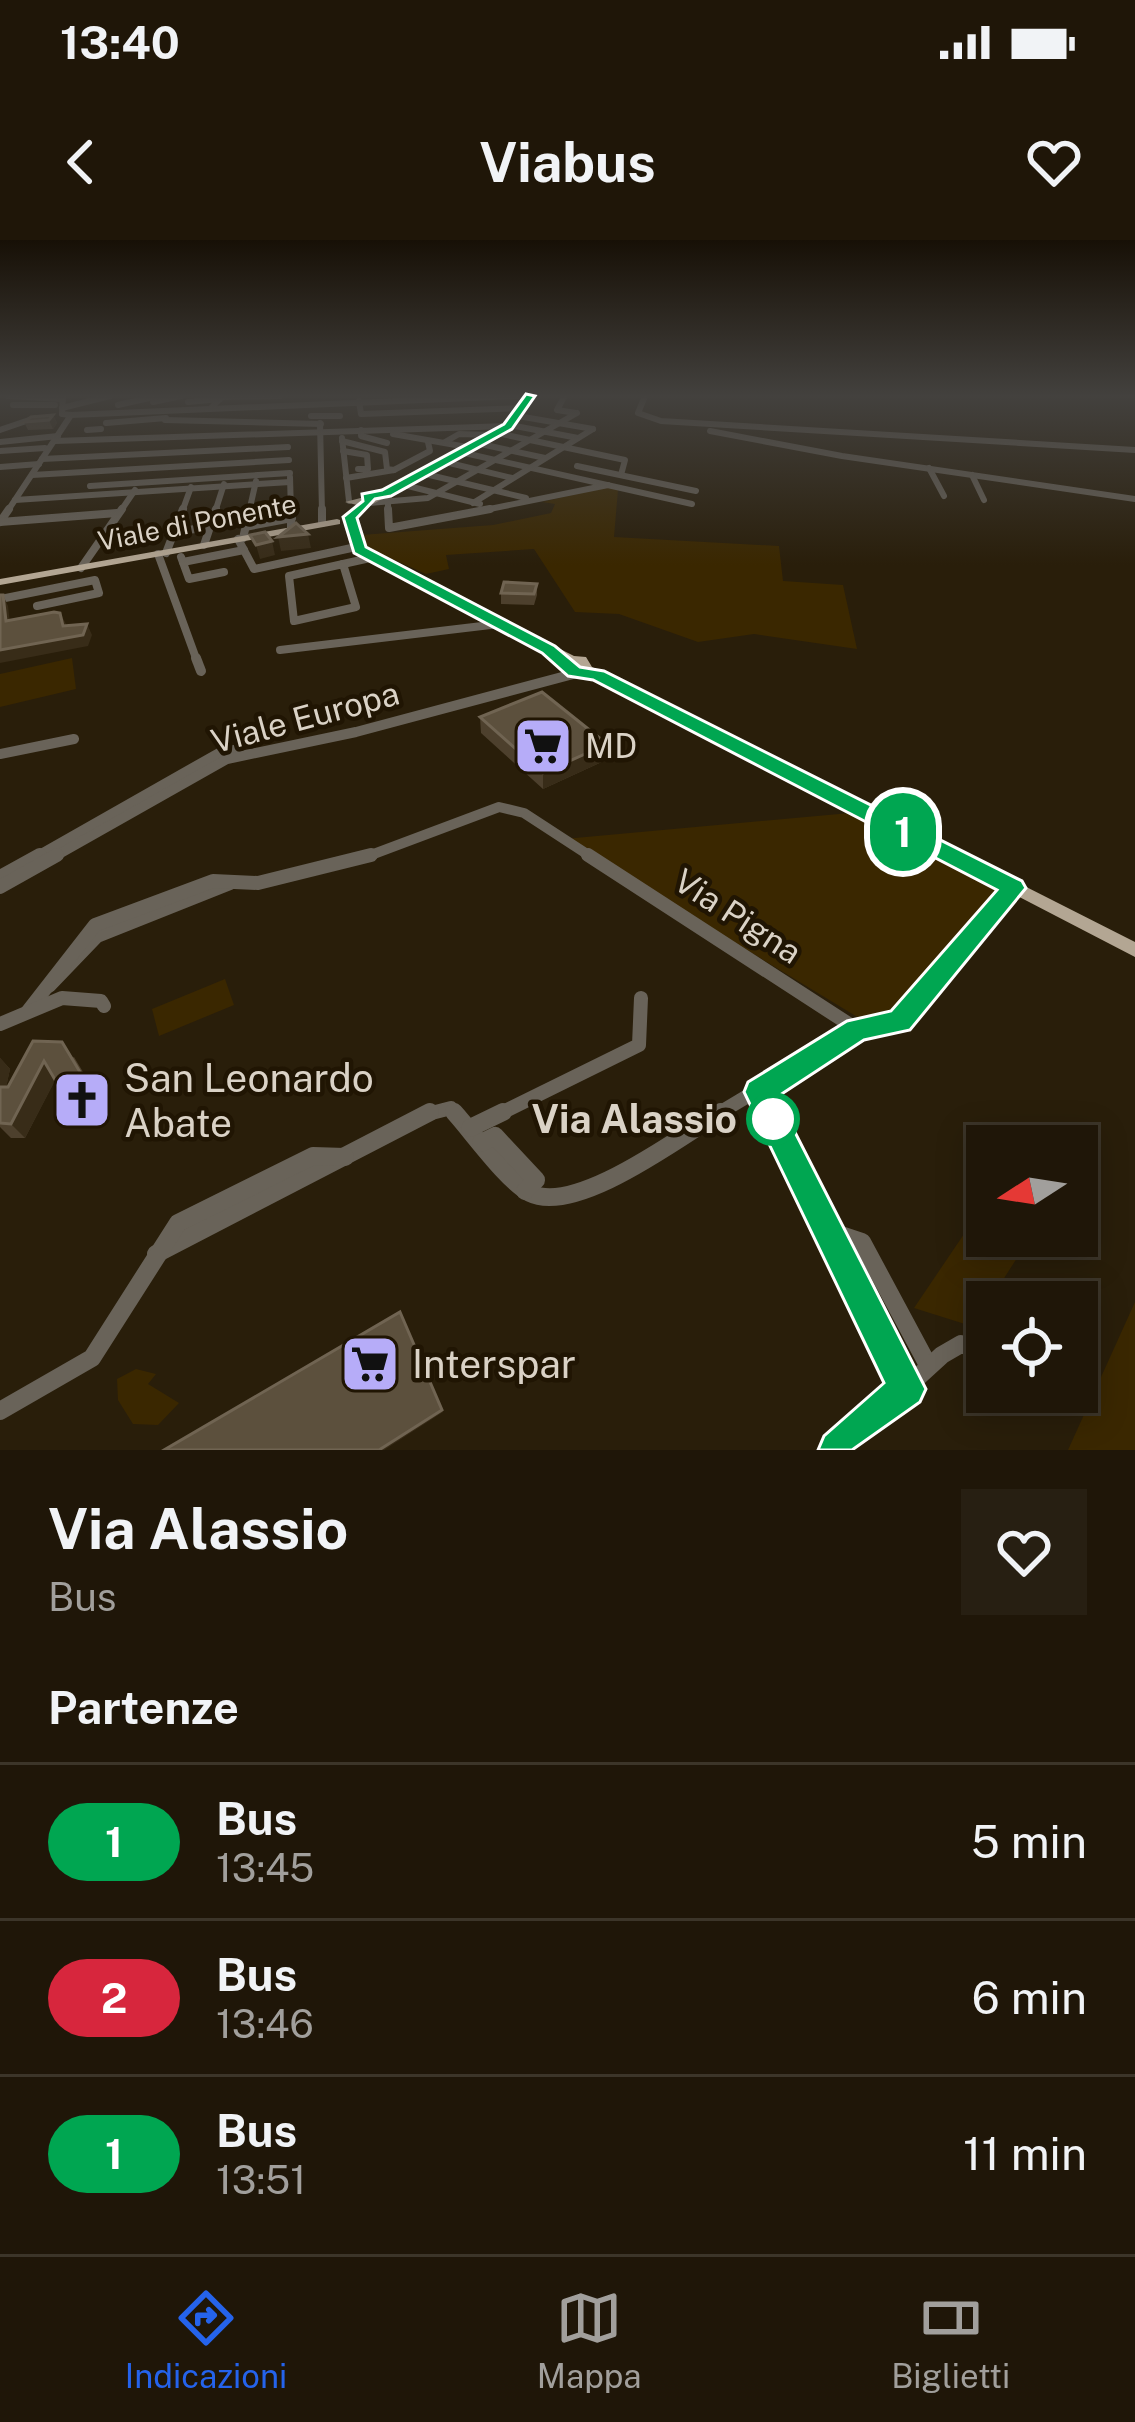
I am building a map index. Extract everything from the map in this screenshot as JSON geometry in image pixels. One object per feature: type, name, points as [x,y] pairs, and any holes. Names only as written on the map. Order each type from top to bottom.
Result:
[{"type":"main road","points":[[454,452],[344,521],[356,547],[577,668],[1135,950]]},
{"type":"main road","points":[[349,498],[375,499]]},
{"type":"main road","name":"Viale di Ponente","points":[[0,584],[242,538],[291,523],[344,521],[349,498]]},
{"type":"street","points":[[29,452],[41,460],[78,461],[140,458],[151,452]]},
{"type":"street","points":[[29,452],[41,460],[78,461],[140,458],[151,452]]},
{"type":"street","points":[[0,522],[46,452]]},
{"type":"street","points":[[37,520],[84,452]]},
{"type":"street","points":[[117,493],[144,452]]},
{"type":"street","points":[[81,568],[162,452]]},
{"type":"street","points":[[181,452],[201,466],[260,462],[273,452]]},
{"type":"street","points":[[289,452],[291,523]]},
{"type":"street","points":[[307,452],[320,460]]},
{"type":"street","points":[[320,452],[322,523]]},
{"type":"street","points":[[343,452],[349,498]]},
{"type":"street","points":[[345,474],[368,469],[367,455],[352,452]]},
{"type":"street","points":[[385,452],[387,469],[526,500]]},
{"type":"street","points":[[345,474],[394,470],[427,452]]},
{"type":"street","points":[[487,452],[496,460],[692,504]]},
{"type":"street","points":[[509,452],[437,493],[413,500],[375,499],[389,528],[394,528],[608,484]]},
{"type":"street","points":[[519,452],[544,458]]},
{"type":"street","points":[[473,502],[554,452]]},
{"type":"street","points":[[589,452],[625,460],[621,475]]},
{"type":"street","points":[[823,452],[1135,499]]},
{"type":"street","points":[[526,500],[596,454]]},
{"type":"street","points":[[70,517],[107,460]]},
{"type":"street","points":[[441,461],[512,478]]},
{"type":"street","points":[[260,462],[242,538],[254,569],[356,547]]},
{"type":"street","points":[[230,464],[207,545],[217,556],[225,575],[189,579],[181,559],[217,556],[242,538]]},
{"type":"street","points":[[201,466],[162,553],[201,671]]},
{"type":"street","points":[[578,466],[696,491]]},
{"type":"street","points":[[929,469],[944,496]]},
{"type":"street","points":[[972,475],[984,500]]},
{"type":"street","points":[[15,500],[290,478]]},
{"type":"street","points":[[90,486],[196,479],[224,482]]},
{"type":"street","points":[[400,484],[498,509]]},
{"type":"street","points":[[413,500],[416,508],[460,499]]},
{"type":"street","points":[[0,522],[117,513]]},
{"type":"street","points":[[102,536],[209,528]]},
{"type":"street","points":[[343,564],[356,607],[294,621],[289,576],[343,564],[370,558]]},
{"type":"street","points":[[0,599],[36,592],[95,580],[99,593],[38,612],[36,592],[34,577]]},
{"type":"street","points":[[280,650],[500,624]]},
{"type":"street","name":"Viale Europa","points":[[0,877],[219,753],[329,731],[577,668]]},
{"type":"street","name":"Viale Europa","points":[[0,887],[227,759],[356,732],[577,668]]},
{"type":"street","points":[[0,754],[74,739]]},
{"type":"street","name":"Via Pigna","points":[[28,1011],[97,936],[231,883],[258,883],[349,863],[459,820],[508,807],[857,1030]]},
{"type":"street","points":[[0,1411],[92,1358],[157,1254],[437,1108],[452,1108],[525,1190],[540,1199],[557,1200],[603,1182],[857,1030],[900,1021],[1014,888]]},
{"type":"street","points":[[0,1024],[62,998],[101,1001],[104,1006]]},
{"type":"street","points":[[476,1135],[639,1045],[641,998]]},
{"type":"street","points":[[759,1092],[907,1389]]},
{"type":"street","points":[[829,1231],[862,1242],[928,1365]]},
{"type":"street","points":[[838,1450],[928,1365],[961,1344],[966,1346]]},
{"type":"shaded area","points":[[607,487],[618,490],[614,537],[779,546],[783,581],[843,585],[857,649],[754,634],[698,642],[619,614],[575,612],[534,549],[446,555],[449,569],[426,574],[365,547],[361,535],[493,525],[551,513],[555,504],[542,502]]},
{"type":"shaded area","points":[[72,658],[76,689],[0,707],[0,674]]},
{"type":"shaded area","points":[[850,813],[1003,889],[893,1009],[859,1018],[564,839]]},
{"type":"shaded area","points":[[225,979],[234,1005],[159,1036],[152,1009]]},
{"type":"shaded area","points":[[966,1231],[966,1257],[1018,1257],[1002,1281],[966,1281],[966,1324],[914,1308]]},
{"type":"shaded area","points":[[1135,1302],[1135,1450],[1068,1450],[1085,1413],[1098,1413],[1098,1384]]},
{"type":"shaded area","points":[[136,1369],[156,1374],[148,1384],[179,1403],[158,1425],[133,1424],[118,1400],[117,1379]]},
{"type":"building","points":[[296,523],[308,534],[278,537]]},
{"type":"building","points":[[265,532],[272,541],[256,545],[250,535]]},
{"type":"building","points":[[504,582],[537,584],[534,594],[501,593]]},
{"type":"building","points":[[0,595],[6,621],[60,613],[63,626],[87,624],[83,635],[0,650]]},
{"type":"building","name":"MD","points":[[542,692],[607,744],[543,773],[480,717]]},
{"type":"building","points":[[33,1041],[62,1042],[86,1082],[64,1095],[44,1061],[11,1124],[0,1123],[0,1087],[8,1087]]},
{"type":"building","name":"Interspar","points":[[400,1312],[442,1410],[379,1450],[164,1450]]},
{"type":"bus line","name":"1","points":[[458,452],[386,493],[367,497],[370,502],[350,517],[359,550],[548,650],[574,672],[598,675],[1014,888],[900,1021],[857,1030],[759,1092],[907,1389],[838,1450]]},
{"type":"place","name":"MD","points":[[543,746]]},
{"type":"place","name":"San Leonardo Abate","points":[[82,1100]]},
{"type":"place","name":"Via Alassio","points":[[773,1119]]},
{"type":"place","name":"Interspar","points":[[370,1364]]}]
